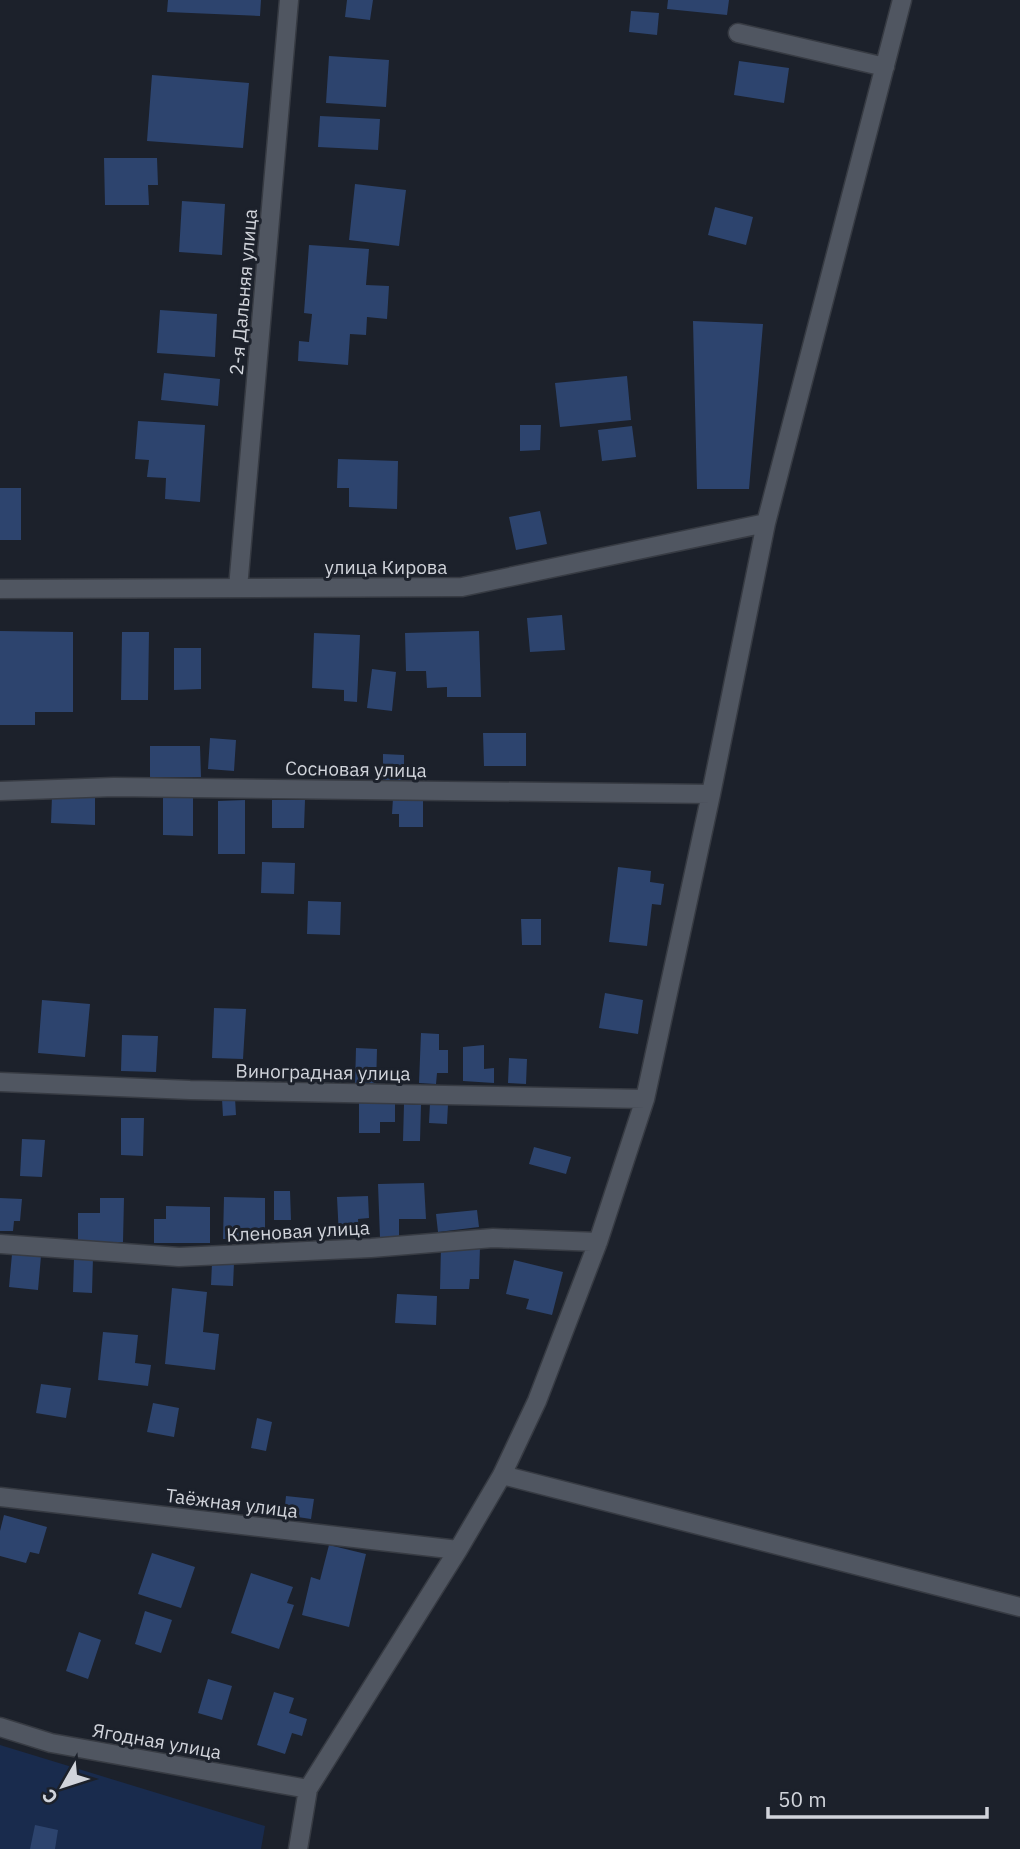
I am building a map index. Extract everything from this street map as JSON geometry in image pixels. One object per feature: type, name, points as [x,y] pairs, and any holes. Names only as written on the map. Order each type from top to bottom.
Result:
[{"type":"street","name":"2-я Дальняя улица","points":[[238,588],[289,0]]},
{"type":"street","points":[[298,1849],[308,1789],[458,1550],[502,1475],[537,1401],[598,1242],[645,1099],[766,523],[902,0]]},
{"type":"street","points":[[738,33],[885,67]]},
{"type":"street","name":"улица Кирова","points":[[0,589],[462,587],[766,523]]},
{"type":"street","name":"Сосновая улица","points":[[0,791],[114,787],[711,793]]},
{"type":"street","name":"Виноградная улица","points":[[0,1082],[190,1090],[645,1099]]},
{"type":"street","name":"Кленовая улица","points":[[0,1244],[179,1257],[371,1248],[493,1237],[598,1242]]},
{"type":"street","points":[[502,1475],[1020,1608]]},
{"type":"street","name":"Таёжная улица","points":[[0,1497],[458,1550]]},
{"type":"street","name":"Ягодная улица","points":[[0,1727],[51,1744],[308,1789]]},
{"type":"shaded area","points":[[0,1745],[265,1826],[261,1849],[0,1849]]},
{"type":"building","points":[[168,0],[261,0],[260,16],[167,12]]},
{"type":"building","points":[[347,0],[373,0],[370,20],[345,17]]},
{"type":"building","points":[[668,0],[729,0],[727,15],[667,9]]},
{"type":"building","points":[[631,11],[659,13],[657,35],[629,32]]},
{"type":"building","points":[[329,56],[389,60],[386,107],[326,103]]},
{"type":"building","points":[[739,61],[789,68],[784,103],[734,95]]},
{"type":"building","points":[[152,75],[249,83],[243,148],[147,141]]},
{"type":"building","points":[[320,116],[380,119],[378,150],[318,147]]},
{"type":"building","points":[[104,158],[157,158],[158,185],[148,185],[149,205],[105,205]]},
{"type":"building","points":[[355,184],[406,190],[399,246],[349,240]]},
{"type":"building","points":[[182,201],[225,204],[222,255],[179,252]]},
{"type":"building","points":[[715,207],[753,217],[746,245],[708,235]]},
{"type":"building","points":[[309,245],[369,249],[366,285],[389,286],[387,319],[367,317],[366,335],[350,334],[348,365],[298,361],[299,341],[309,342],[312,314],[304,313]]},
{"type":"building","points":[[160,310],[217,314],[215,357],[157,353]]},
{"type":"building","points":[[693,321],[763,324],[749,489],[697,489]]},
{"type":"building","points":[[164,373],[220,379],[218,406],[161,400]]},
{"type":"building","points":[[627,376],[631,420],[560,427],[555,383]]},
{"type":"building","points":[[138,421],[205,425],[200,502],[165,499],[166,478],[147,477],[149,460],[135,459]]},
{"type":"building","points":[[520,425],[541,425],[540,450],[520,451]]},
{"type":"building","points":[[632,426],[636,457],[602,461],[598,430]]},
{"type":"building","points":[[338,459],[398,461],[397,509],[349,507],[349,488],[337,488]]},
{"type":"building","points":[[0,488],[21,488],[21,540],[0,540]]},
{"type":"building","points":[[540,511],[547,544],[516,550],[509,517]]},
{"type":"building","points":[[562,615],[565,650],[530,652],[527,618]]},
{"type":"building","points":[[0,631],[73,632],[73,712],[35,712],[35,725],[0,725]]},
{"type":"building","points":[[479,631],[481,697],[447,697],[447,687],[427,688],[426,671],[406,671],[405,633]]},
{"type":"building","points":[[122,632],[149,632],[148,700],[121,700]]},
{"type":"building","points":[[314,633],[360,635],[357,702],[344,701],[344,690],[312,688]]},
{"type":"building","points":[[174,648],[201,648],[201,689],[174,690]]},
{"type":"building","points":[[372,669],[396,672],[392,711],[367,708]]},
{"type":"building","points":[[483,733],[526,733],[526,766],[484,766]]},
{"type":"building","points":[[210,738],[236,740],[234,771],[208,769]]},
{"type":"building","points":[[150,746],[200,746],[201,777],[150,777]]},
{"type":"building","points":[[383,754],[404,755],[404,782],[383,781]]},
{"type":"building","points":[[52,796],[95,798],[95,825],[51,823]]},
{"type":"building","points":[[163,797],[193,798],[193,836],[163,835]]},
{"type":"building","points":[[393,798],[423,799],[423,827],[399,827],[399,814],[392,814]]},
{"type":"building","points":[[245,800],[245,854],[218,854],[218,801]]},
{"type":"building","points":[[272,800],[305,800],[304,828],[272,828]]},
{"type":"building","points":[[262,862],[295,863],[294,894],[261,893]]},
{"type":"building","points":[[618,867],[651,871],[650,882],[664,884],[661,905],[652,904],[647,946],[609,942]]},
{"type":"building","points":[[308,901],[341,902],[340,935],[307,934]]},
{"type":"building","points":[[521,919],[541,919],[541,945],[522,945]]},
{"type":"building","points":[[605,993],[643,1000],[638,1034],[599,1028]]},
{"type":"building","points":[[42,1000],[90,1004],[85,1057],[38,1053]]},
{"type":"building","points":[[214,1008],[246,1009],[243,1059],[212,1058]]},
{"type":"building","points":[[421,1033],[439,1034],[439,1050],[448,1050],[448,1073],[437,1073],[436,1084],[419,1083]]},
{"type":"building","points":[[122,1035],[158,1036],[156,1072],[121,1071]]},
{"type":"building","points":[[484,1045],[484,1069],[494,1068],[494,1083],[463,1081],[463,1047]]},
{"type":"building","points":[[356,1048],[377,1049],[376,1087],[355,1086]]},
{"type":"building","points":[[509,1058],[527,1059],[526,1084],[508,1083]]},
{"type":"building","points":[[235,1098],[236,1115],[223,1116],[222,1099]]},
{"type":"building","points":[[359,1102],[395,1102],[395,1122],[380,1122],[380,1133],[359,1133]]},
{"type":"building","points":[[430,1103],[448,1104],[447,1124],[429,1123]]},
{"type":"building","points":[[404,1104],[421,1105],[420,1141],[403,1141]]},
{"type":"building","points":[[121,1118],[144,1118],[143,1156],[121,1155]]},
{"type":"building","points":[[22,1139],[45,1140],[42,1177],[20,1176]]},
{"type":"building","points":[[534,1147],[571,1157],[566,1174],[529,1164]]},
{"type":"building","points":[[424,1183],[426,1219],[399,1219],[399,1238],[380,1238],[378,1184]]},
{"type":"building","points":[[274,1191],[290,1191],[291,1220],[274,1220]]},
{"type":"building","points":[[368,1196],[369,1218],[358,1219],[359,1236],[339,1237],[337,1197]]},
{"type":"building","points":[[224,1197],[265,1198],[265,1239],[223,1239]]},
{"type":"building","points":[[0,1198],[22,1199],[20,1221],[14,1221],[13,1231],[0,1231]]},
{"type":"building","points":[[100,1198],[124,1198],[123,1242],[78,1242],[78,1213],[100,1213]]},
{"type":"building","points":[[166,1206],[210,1207],[210,1243],[154,1243],[154,1219],[166,1219]]},
{"type":"building","points":[[477,1210],[479,1227],[438,1232],[436,1214]]},
{"type":"building","points":[[441,1246],[480,1247],[479,1279],[470,1279],[469,1289],[440,1289]]},
{"type":"building","points":[[12,1254],[41,1256],[38,1290],[9,1287]]},
{"type":"building","points":[[74,1258],[93,1258],[92,1293],[73,1292]]},
{"type":"building","points":[[514,1260],[563,1272],[552,1315],[526,1309],[529,1299],[506,1294]]},
{"type":"building","points":[[212,1263],[234,1263],[233,1286],[211,1285]]},
{"type":"building","points":[[172,1288],[207,1292],[203,1332],[219,1334],[215,1370],[165,1364]]},
{"type":"building","points":[[397,1294],[437,1296],[436,1325],[395,1323]]},
{"type":"building","points":[[103,1332],[138,1335],[135,1363],[151,1365],[148,1386],[98,1380]]},
{"type":"building","points":[[41,1384],[71,1388],[66,1418],[36,1413]]},
{"type":"building","points":[[153,1403],[179,1408],[174,1437],[147,1432]]},
{"type":"building","points":[[257,1418],[272,1422],[266,1451],[251,1448]]},
{"type":"building","points":[[286,1496],[314,1499],[311,1519],[284,1515]]},
{"type":"building","points":[[4,1515],[47,1527],[39,1554],[30,1552],[26,1563],[0,1556],[0,1531]]},
{"type":"building","points":[[329,1545],[366,1554],[349,1627],[302,1615],[311,1577],[320,1580]]},
{"type":"building","points":[[152,1553],[195,1567],[181,1608],[138,1594]]},
{"type":"building","points":[[251,1573],[293,1587],[287,1603],[294,1605],[279,1649],[231,1633]]},
{"type":"building","points":[[145,1611],[172,1620],[161,1653],[135,1644]]},
{"type":"building","points":[[79,1632],[101,1640],[88,1679],[66,1671]]},
{"type":"building","points":[[208,1679],[232,1686],[222,1720],[198,1713]]},
{"type":"building","points":[[274,1692],[294,1698],[289,1713],[307,1719],[302,1736],[292,1733],[285,1754],[257,1745]]},
{"type":"building","points":[[35,1825],[58,1830],[55,1849],[30,1849]]}]
